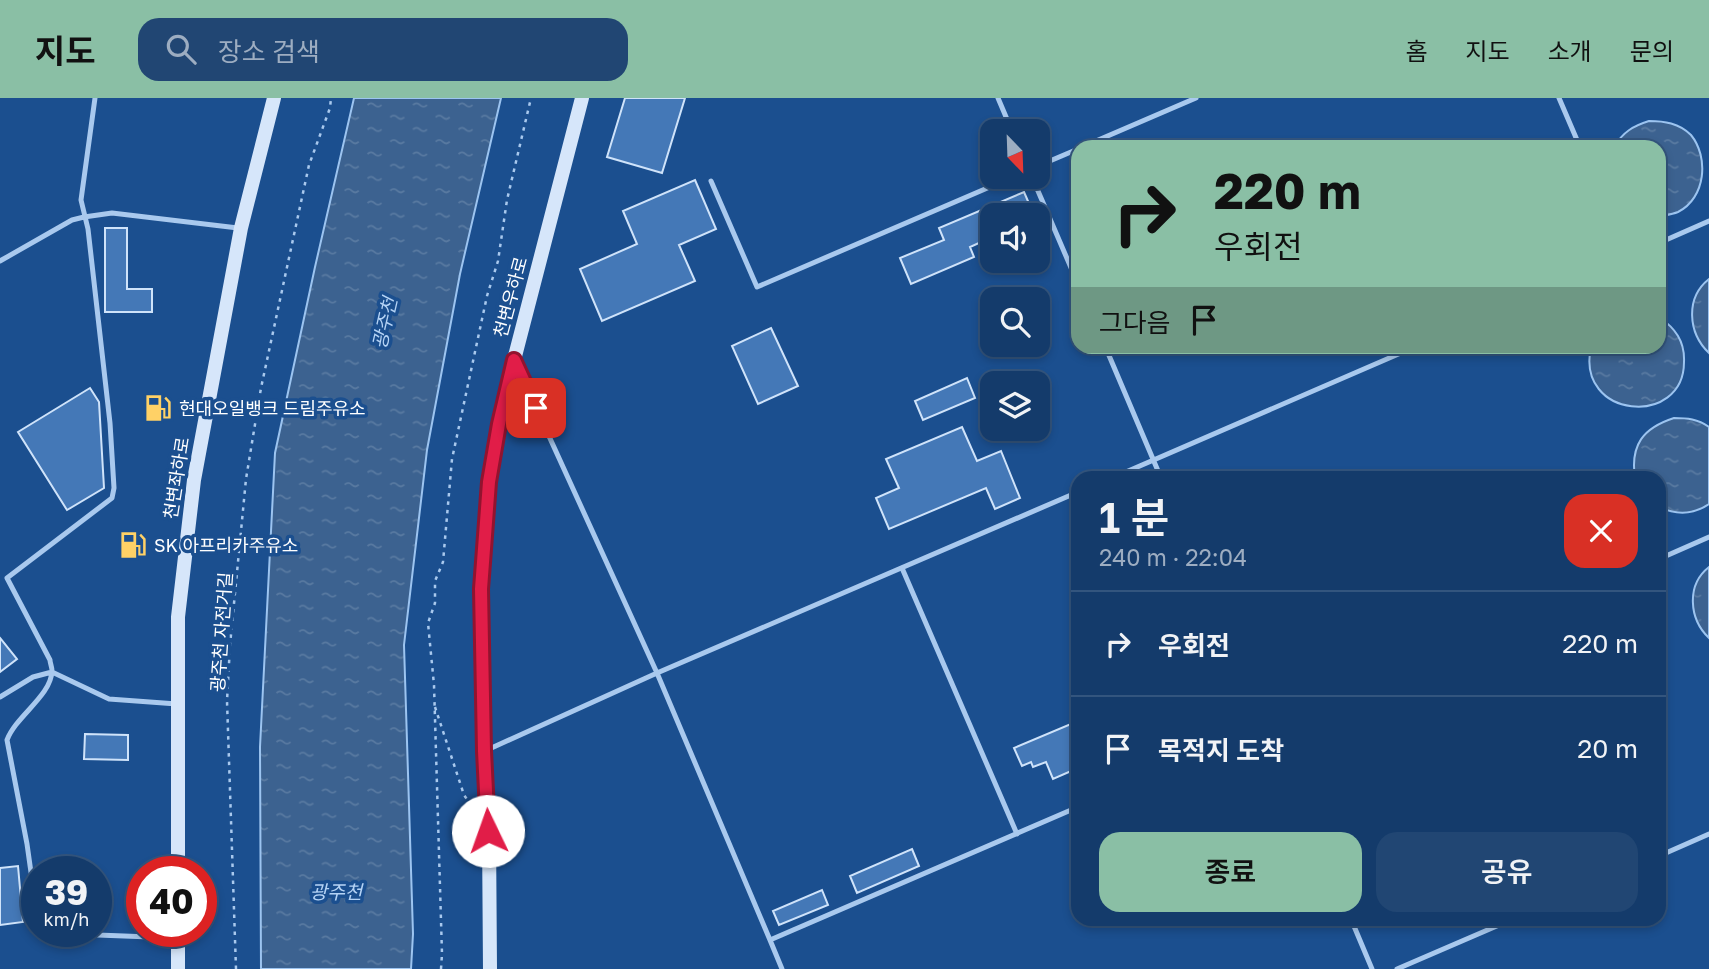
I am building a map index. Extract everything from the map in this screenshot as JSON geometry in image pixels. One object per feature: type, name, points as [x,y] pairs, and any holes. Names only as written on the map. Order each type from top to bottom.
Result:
[{"type":"street","name":"천변좌하로","points":[[178,856],[178,617],[194,480],[241,228],[274,98]]},
{"type":"street","name":"천변우하로","points":[[490,969],[481,589],[489,482],[514,360],[582,98]]},
{"type":"street","points":[[178,947],[178,969]]},
{"type":"lane","points":[[29,856],[7,740],[11,730],[46,688],[52,672],[50,660],[7,578],[112,498],[114,488],[110,423],[88,229],[80,200],[94,98]]},
{"type":"lane","points":[[998,98],[1007,119]]},
{"type":"lane","points":[[1099,140],[1196,98]]},
{"type":"lane","points":[[1559,98],[1577,140]]},
{"type":"lane","points":[[1050,161],[1071,152]]},
{"type":"lane","points":[[711,181],[757,287],[985,189]]},
{"type":"lane","points":[[1037,189],[1071,268]]},
{"type":"lane","points":[[0,261],[72,220],[112,213],[241,228]]},
{"type":"lane","points":[[1666,240],[1709,221]]},
{"type":"lane","points":[[1108,354],[1158,471]]},
{"type":"lane","points":[[1128,471],[1398,354]]},
{"type":"lane","points":[[514,360],[657,673],[782,969]]},
{"type":"lane","points":[[484,751],[657,673],[1071,495]]},
{"type":"lane","points":[[1666,556],[1709,537]]},
{"type":"lane","points":[[902,568],[1017,834]]},
{"type":"lane","points":[[0,697],[33,677],[52,672],[109,699],[178,704]]},
{"type":"lane","points":[[770,940],[1071,810]]},
{"type":"lane","points":[[1666,853],[1709,834]]},
{"type":"lane","points":[[1354,926],[1372,969]]},
{"type":"lane","points":[[1396,969],[1497,926]]},
{"type":"path","name":"광주천 자전거길","points":[[236,969],[227,701],[246,479],[261,388],[309,165],[330,108],[331,98]]},
{"type":"path","points":[[441,969],[434,685],[428,623],[435,603],[435,581],[443,562],[452,459],[487,296],[498,261],[507,200],[531,98]]},
{"type":"path","points":[[434,704],[464,795],[488,831]]},
{"type":"water","name":"광주천","points":[[354,98],[501,98],[460,274],[427,450],[404,645],[413,934],[411,969],[261,969],[260,747],[275,453]]},
{"type":"water","points":[[1649,121],[1671,124],[1686,131],[1697,144],[1702,165],[1699,187],[1687,206],[1678,212],[1666,215],[1666,140],[1619,140],[1638,125]]},
{"type":"water","points":[[1709,279],[1709,353],[1697,336],[1692,316],[1696,296]]},
{"type":"water","points":[[1666,323],[1681,341],[1684,362],[1679,383],[1667,398],[1650,405],[1632,406],[1613,401],[1599,389],[1590,371],[1591,354],[1666,354]]},
{"type":"water","points":[[1674,418],[1701,422],[1709,427],[1709,504],[1703,508],[1691,512],[1666,509],[1666,471],[1634,471],[1635,456],[1641,439],[1663,422]]},
{"type":"water","points":[[1709,567],[1709,638],[1697,621],[1693,602],[1696,583]]},
{"type":"building","points":[[625,98],[685,98],[662,173],[607,157]]},
{"type":"building","points":[[695,180],[716,229],[679,245],[695,281],[602,321],[580,269],[637,244],[623,211]]},
{"type":"building","points":[[1024,192],[1029,203],[998,203]]},
{"type":"building","points":[[980,211],[980,242],[970,247],[974,257],[911,284],[900,258],[944,240],[939,228]]},
{"type":"building","points":[[105,228],[127,228],[127,289],[152,289],[152,312],[105,312]]},
{"type":"building","points":[[771,328],[798,386],[758,404],[732,346]]},
{"type":"building","points":[[967,378],[975,398],[923,420],[915,401]]},
{"type":"building","points":[[90,388],[99,402],[104,488],[67,510],[18,432]]},
{"type":"building","points":[[962,427],[977,461],[1001,451],[1020,498],[995,509],[986,488],[889,529],[876,498],[899,488],[886,459]]},
{"type":"building","points":[[0,638],[17,659],[0,672]]},
{"type":"building","points":[[1071,724],[1071,771],[1053,779],[1046,762],[1033,767],[1031,762],[1022,766],[1014,748]]},
{"type":"building","points":[[85,734],[128,735],[128,760],[84,759]]},
{"type":"building","points":[[912,849],[919,866],[857,893],[850,876]]},
{"type":"building","points":[[18,866],[21,922],[0,925],[0,868]]},
{"type":"building","points":[[822,890],[828,905],[779,925],[773,911]]},
{"type":"place","name":"현대오일뱅크 드림주유소","points":[[158,408]]},
{"type":"place","name":"SK 아프리카주유소","points":[[133,545]]},
{"type":"route","points":[[488,831],[481,589],[489,482],[514,360],[536,408]]}]
